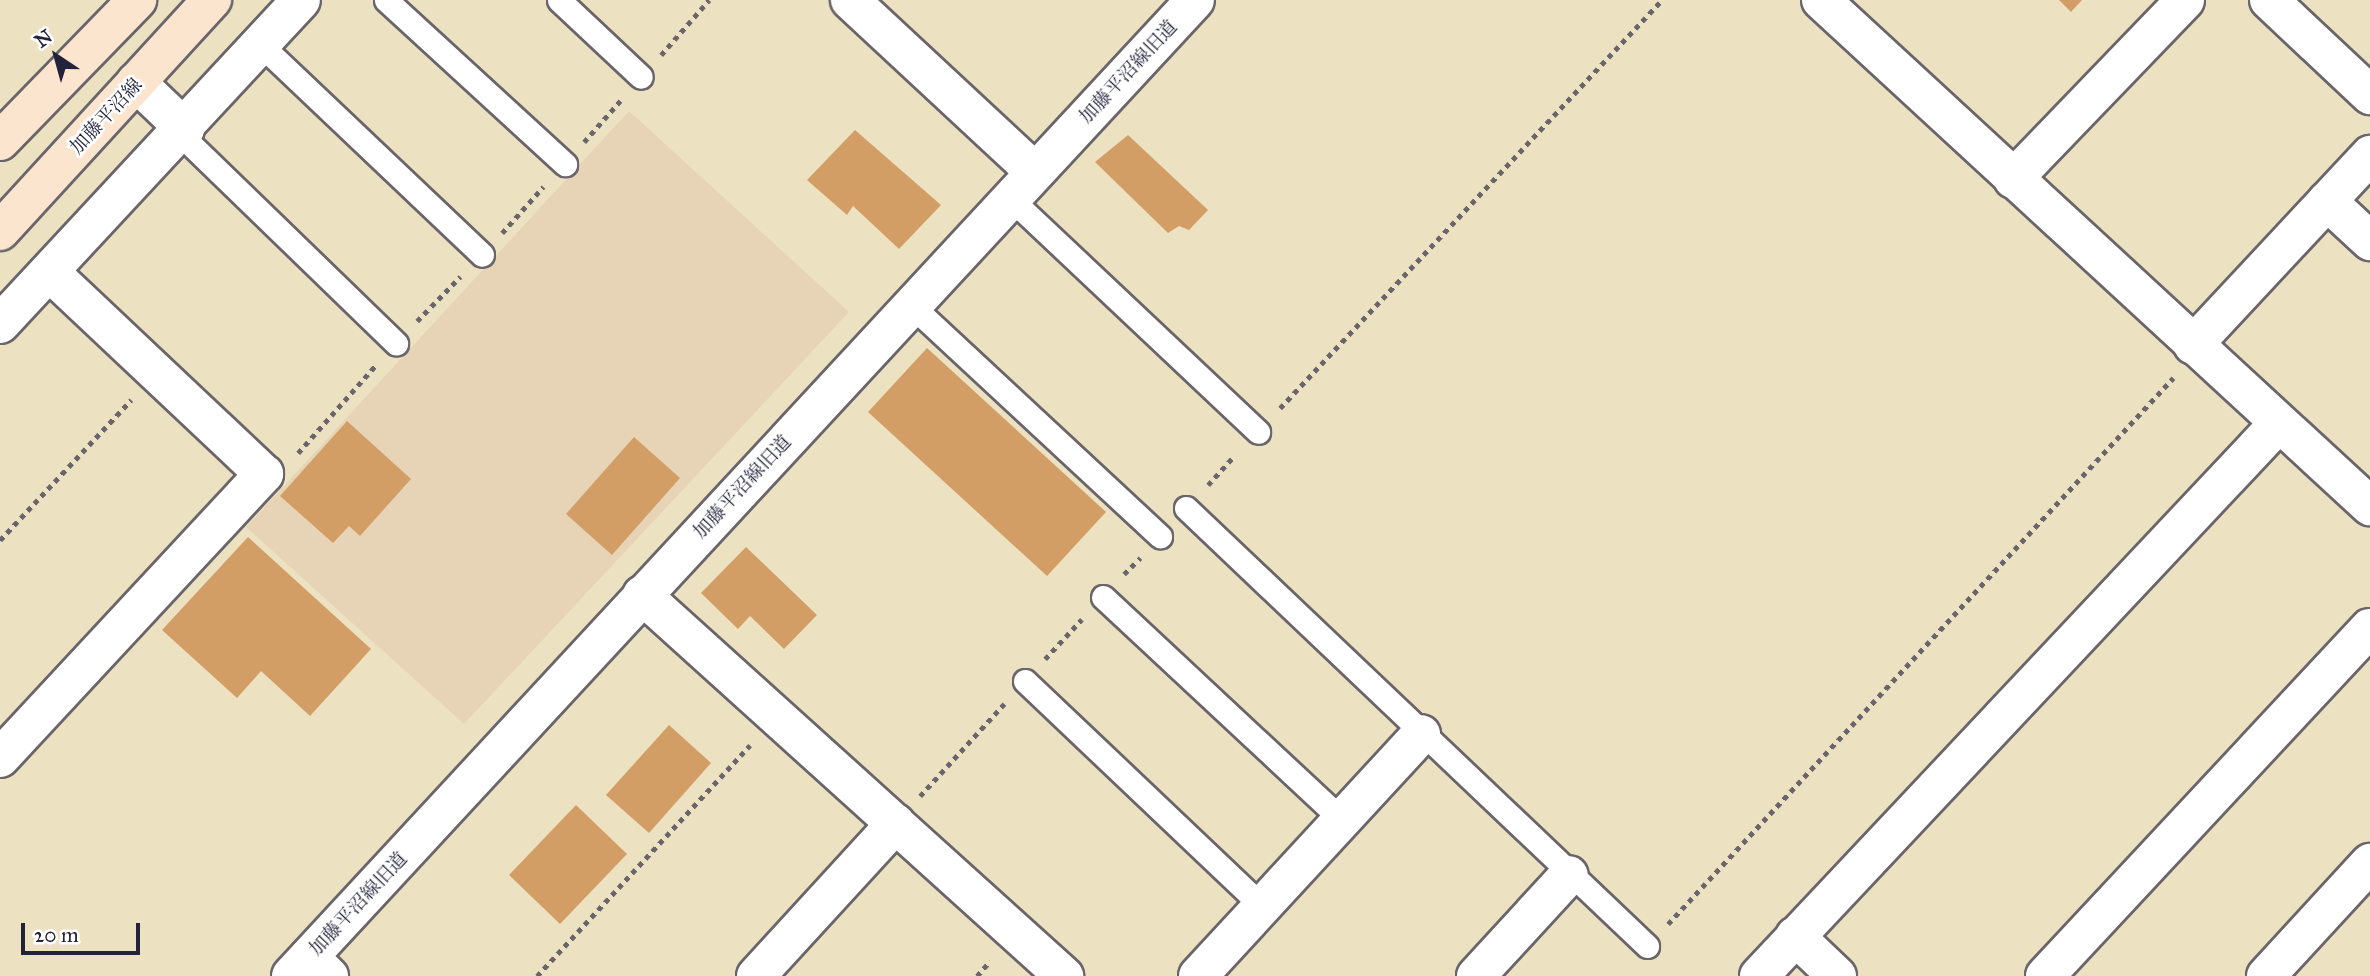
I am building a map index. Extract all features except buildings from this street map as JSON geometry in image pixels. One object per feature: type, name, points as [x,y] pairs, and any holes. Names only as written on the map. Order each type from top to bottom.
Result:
[{"type":"main road","points":[[0,141],[137,0]]},
{"type":"main road","name":"加藤平沼線","points":[[0,231],[212,0]]},
{"type":"street","points":[[0,324],[182,132],[301,0]]},
{"type":"street","points":[[850,0],[1022,184]]},
{"type":"street","name":"加藤平沼線旧道","points":[[310,970],[642,595],[1195,0]]},
{"type":"street","points":[[1821,0],[2370,506]]},
{"type":"street","points":[[2013,179],[2185,0]]},
{"type":"street","points":[[2269,0],[2370,95]]},
{"type":"street","points":[[136,82],[182,132]]},
{"type":"street","points":[[2193,345],[2370,155]]},
{"type":"street","points":[[2327,201],[2370,241]]},
{"type":"street","points":[[0,758],[264,474],[50,272]]},
{"type":"street","points":[[1759,976],[2279,423]]},
{"type":"street","points":[[642,595],[1064,976]]},
{"type":"street","points":[[2045,976],[2370,628]]},
{"type":"street","points":[[1198,976],[1421,734]]},
{"type":"street","points":[[756,976],[895,823]]},
{"type":"street","points":[[2266,976],[2370,863]]},
{"type":"street","points":[[1475,976],[1569,875]]},
{"type":"street","points":[[1795,936],[1837,976]]},
{"type":"lane","points":[[386,0],[565,164]]},
{"type":"lane","points":[[559,0],[641,77]]},
{"type":"lane","points":[[260,44],[482,255]]},
{"type":"lane","points":[[182,132],[396,343]]},
{"type":"lane","points":[[1022,184],[1258,432]]},
{"type":"lane","points":[[911,305],[1160,536]]},
{"type":"lane","points":[[1186,508],[1569,875],[1647,946]]},
{"type":"lane","points":[[1103,597],[1342,820]]},
{"type":"lane","points":[[1024,681],[1262,906]]},
{"type":"path","points":[[1647,946],[2174,377],[2193,345]]},
{"type":"path","points":[[0,540],[157,373]]},
{"type":"path","points":[[537,976],[777,715]]},
{"type":"shaded area","points":[[629,111],[849,312],[464,724],[246,527]]}]
